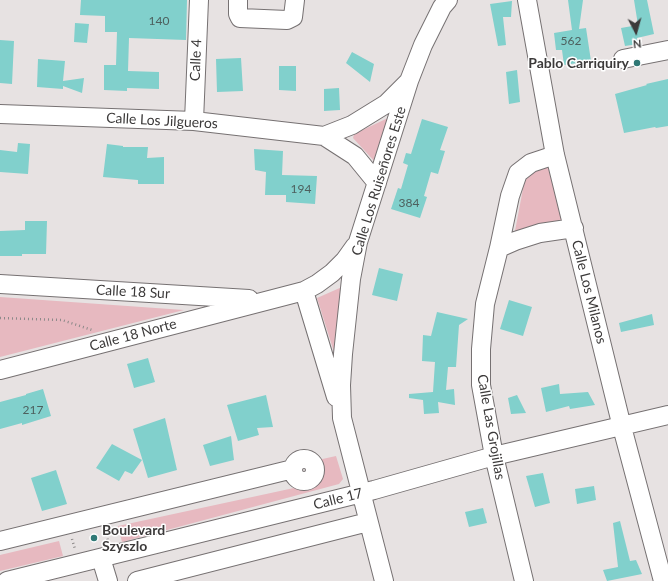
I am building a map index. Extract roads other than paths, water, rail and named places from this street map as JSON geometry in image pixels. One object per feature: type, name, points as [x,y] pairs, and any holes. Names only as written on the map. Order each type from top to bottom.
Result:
[{"type":"street","name":"Calle 4","points":[[194,121],[199,0]]},
{"type":"street","points":[[238,0],[238,14],[240,18],[287,20],[293,16],[295,0]]},
{"type":"street","name":"Calle Los Milanos","points":[[527,0],[555,155],[622,427],[663,581]]},
{"type":"street","name":"Calle Los Ruiseñores Este","points":[[384,581],[342,418],[341,385],[343,354],[351,279],[358,242],[410,81],[424,41],[441,2]]},
{"type":"street","points":[[622,58],[668,50]]},
{"type":"street","name":"Calle Los Jilgueros","points":[[324,136],[352,125],[386,104],[410,81]]},
{"type":"street","name":"Calle Los Jilgueros","points":[[0,114],[194,121],[324,136],[355,156],[377,183]]},
{"type":"street","name":"Calle Las Grojillas","points":[[524,581],[494,456],[481,385],[481,349],[485,304],[510,196],[518,173],[531,163],[555,155]]},
{"type":"street","points":[[498,248],[540,233],[574,228]]},
{"type":"street","name":"Calle 18 Norte","points":[[0,370],[304,291],[332,273],[346,260],[358,242]]},
{"type":"street","name":"Calle 18 Sur","points":[[0,284],[266,300]]},
{"type":"street","points":[[304,291],[342,418]]},
{"type":"street","name":"Calle 17","points":[[7,581],[361,494],[494,456],[668,416]]},
{"type":"street","points":[[0,541],[293,469]]},
{"type":"street","points":[[137,581],[368,522]]},
{"type":"street","points":[[106,556],[108,581]]},
{"type":"place","name":"Pablo Carriquiry","points":[[637,63]]},
{"type":"place","name":"Boulevard Szyszlo","points":[[94,538]]}]
